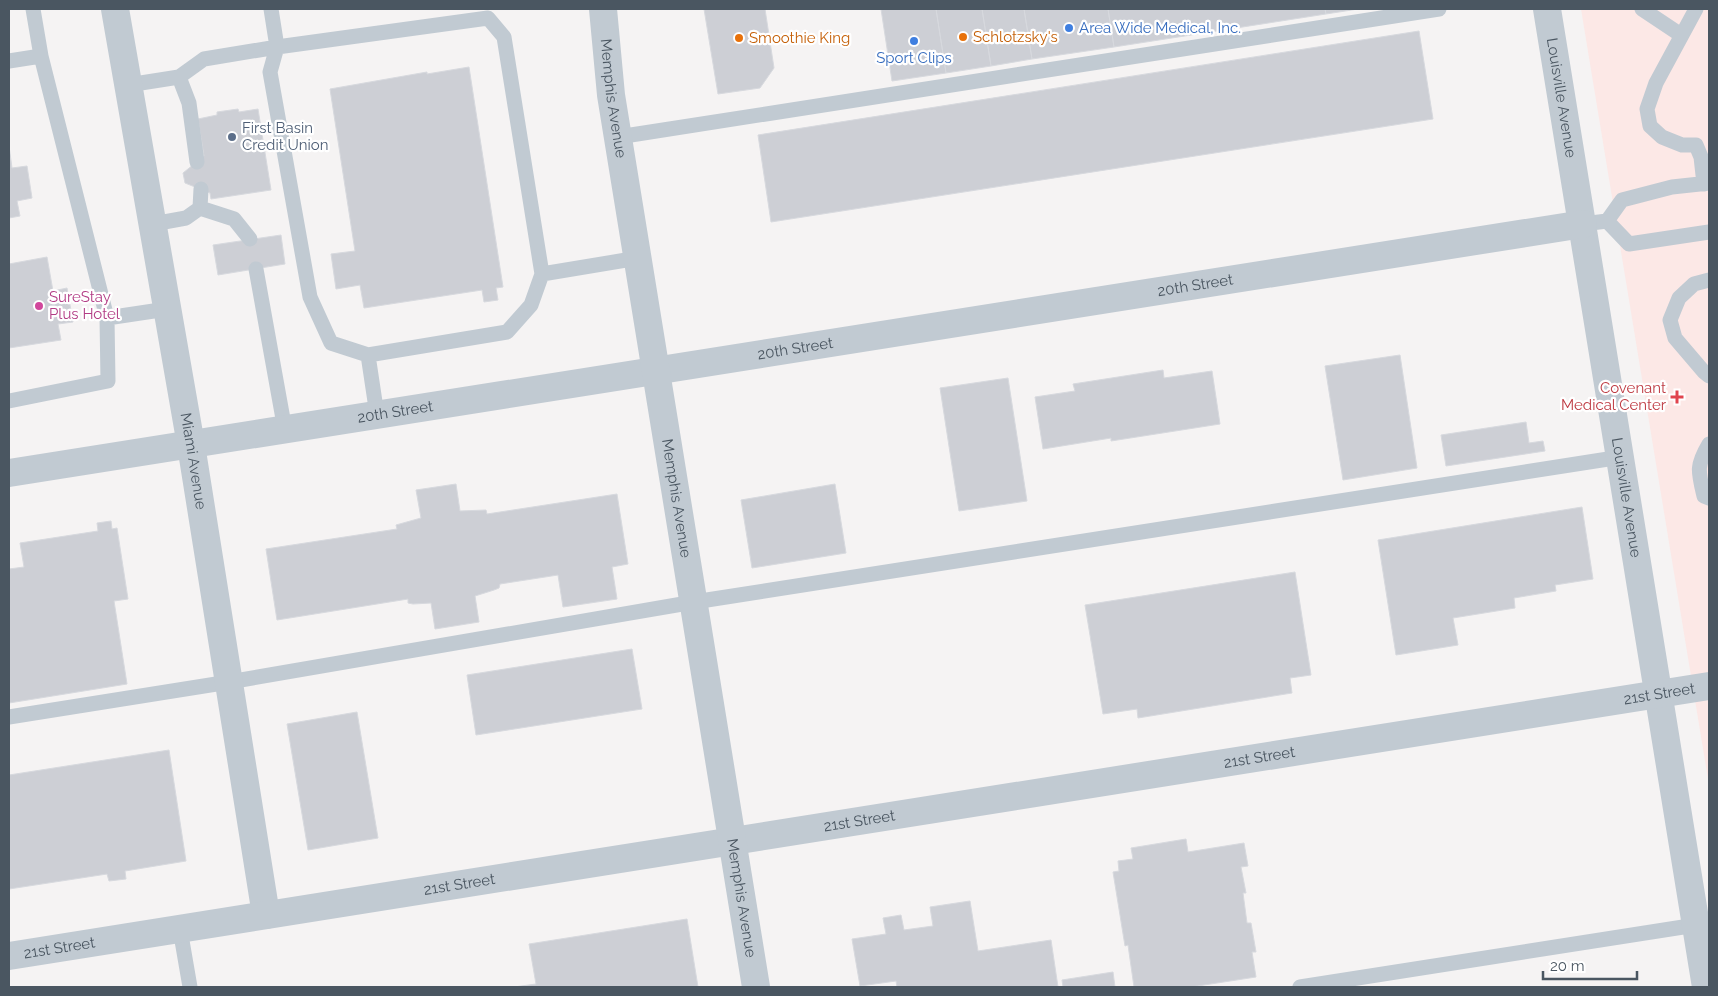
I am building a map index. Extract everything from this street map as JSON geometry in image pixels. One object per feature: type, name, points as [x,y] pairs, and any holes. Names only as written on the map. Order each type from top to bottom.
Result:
[{"type":"street","name":"Miami Avenue","points":[[115,9],[190,445],[266,915]]},
{"type":"street","name":"Memphis Avenue","points":[[603,9],[611,96],[756,987]]},
{"type":"street","name":"Louisville Avenue","points":[[1547,9],[1595,222],[1620,457],[1706,987]]},
{"type":"street","name":"20th Street","points":[[9,473],[1595,222]]},
{"type":"street","name":"21st Street","points":[[9,956],[1709,686]]},
{"type":"lane","points":[[9,401],[108,381],[106,318],[41,56],[32,9]]},
{"type":"lane","points":[[128,85],[179,77],[204,59],[277,47],[488,18],[504,37],[542,274],[531,305],[507,332],[368,355],[331,343],[310,297],[270,72],[277,47],[271,9]]},
{"type":"lane","points":[[618,137],[1439,9]]},
{"type":"lane","points":[[1642,9],[1681,35]]},
{"type":"lane","points":[[1696,9],[1656,83],[1647,109],[1650,126],[1662,137],[1682,145],[1703,142],[1701,157],[1707,184],[1672,187],[1622,200],[1595,222],[1629,244],[1709,232]]},
{"type":"lane","points":[[9,61],[41,56]]},
{"type":"lane","points":[[179,77],[189,103],[197,162]]},
{"type":"lane","points":[[200,208],[201,189]]},
{"type":"lane","points":[[152,224],[186,218],[200,208]]},
{"type":"lane","points":[[200,208],[234,219],[250,239]]},
{"type":"lane","points":[[542,274],[638,258]]},
{"type":"lane","points":[[256,269],[285,430]]},
{"type":"lane","points":[[1709,280],[1694,284],[1679,298],[1670,320],[1674,338],[1709,376]]},
{"type":"lane","points":[[106,318],[167,309]]},
{"type":"lane","points":[[368,355],[377,415]]},
{"type":"lane","points":[[1709,444],[1700,459],[1699,474],[1704,496],[1709,498]]},
{"type":"lane","points":[[9,717],[228,682],[694,602],[1620,457]]},
{"type":"lane","points":[[1300,987],[1696,924]]},
{"type":"lane","points":[[180,929],[190,987]]},
{"type":"shaded area","name":"Covenant Medical Center","points":[[1581,9],[1709,9],[1709,785]]},
{"type":"building","name":"Smoothie King","points":[[704,9],[765,9],[774,68],[760,88],[718,94]]},
{"type":"building","name":"Sport Clips","points":[[881,9],[936,9],[946,73],[892,81]]},
{"type":"building","name":"Schlotzsky's","points":[[936,9],[982,9],[991,66],[946,73]]},
{"type":"building","points":[[982,9],[1024,9],[1032,59],[991,66]]},
{"type":"building","name":"Area Wide Medical, Inc.","points":[[1024,9],[1108,9],[1114,47],[1032,59]]},
{"type":"building","points":[[1108,9],[1325,9],[1326,14],[1114,47]]},
{"type":"building","points":[[1325,9],[1358,9],[1326,14]]},
{"type":"building","points":[[1419,31],[1433,119],[771,222],[758,135]]},
{"type":"building","points":[[469,67],[503,287],[496,288],[498,300],[484,302],[482,290],[364,308],[360,285],[336,289],[331,254],[355,251],[330,89],[427,72],[427,74]]},
{"type":"building","name":"First Basin Credit Union","points":[[238,109],[239,112],[258,109],[271,190],[211,199],[210,193],[185,183],[183,173],[204,156],[198,119],[217,115],[217,112]]},
{"type":"building","points":[[9,146],[12,168],[27,166],[32,198],[17,201],[20,216],[9,218]]},
{"type":"building","points":[[281,235],[285,264],[218,275],[213,245]]},
{"type":"building","name":"SureStay Plus Hotel","points":[[47,257],[53,291],[67,288],[73,322],[58,324],[61,340],[9,348],[9,264]]},
{"type":"building","points":[[1400,355],[1417,468],[1343,480],[1325,366]]},
{"type":"building","points":[[1163,370],[1164,378],[1212,371],[1220,424],[1111,441],[1111,438],[1043,449],[1035,397],[1075,391],[1073,384]]},
{"type":"building","points":[[1008,378],[1027,501],[959,511],[940,388]]},
{"type":"building","points":[[1526,422],[1529,443],[1543,441],[1545,451],[1446,466],[1441,435]]},
{"type":"building","points":[[456,484],[460,511],[486,510],[487,514],[617,494],[628,564],[612,567],[617,599],[563,607],[558,575],[500,584],[499,588],[475,596],[479,622],[435,629],[431,603],[413,604],[408,603],[408,599],[277,620],[266,549],[397,529],[396,525],[421,518],[416,490]]},
{"type":"building","points":[[835,484],[846,553],[752,568],[741,500]]},
{"type":"building","points":[[1582,507],[1593,579],[1555,585],[1556,591],[1514,598],[1515,608],[1453,618],[1458,645],[1396,655],[1378,540]]},
{"type":"building","points":[[111,521],[112,529],[117,528],[128,599],[114,601],[127,684],[9,703],[9,569],[24,567],[20,543],[98,531],[97,523]]},
{"type":"building","points":[[1295,572],[1311,675],[1290,678],[1292,693],[1138,718],[1137,709],[1103,714],[1085,605]]},
{"type":"building","points":[[632,649],[642,709],[476,735],[467,675]]},
{"type":"building","points":[[357,712],[378,838],[308,850],[287,724]]},
{"type":"building","points":[[169,750],[186,861],[125,871],[126,879],[109,881],[107,874],[9,889],[9,775]]},
{"type":"building","points":[[1186,839],[1188,852],[1244,843],[1248,866],[1241,867],[1246,893],[1243,893],[1247,923],[1251,923],[1256,952],[1252,952],[1256,977],[1191,987],[1134,987],[1128,945],[1125,946],[1113,872],[1119,871],[1118,861],[1133,859],[1131,848]]},
{"type":"building","points":[[970,901],[978,951],[1051,940],[1058,987],[897,987],[896,981],[860,986],[852,939],[886,934],[883,918],[901,915],[904,930],[933,926],[930,907]]},
{"type":"building","points":[[687,919],[698,987],[514,987],[536,984],[529,944]]},
{"type":"building","points":[[1113,972],[1115,987],[1063,987],[1062,980]]},
{"type":"place","name":"Area Wide Medical, Inc.","points":[[1069,28]]},
{"type":"place","name":"Schlotzsky's","points":[[963,37]]},
{"type":"place","name":"Smoothie King","points":[[739,38]]},
{"type":"place","name":"Sport Clips","points":[[914,41]]},
{"type":"place","name":"First Basin Credit Union","points":[[232,137]]},
{"type":"place","name":"SureStay Plus Hotel","points":[[39,306]]},
{"type":"place","name":"Covenant Medical Center","points":[[1677,397]]}]
